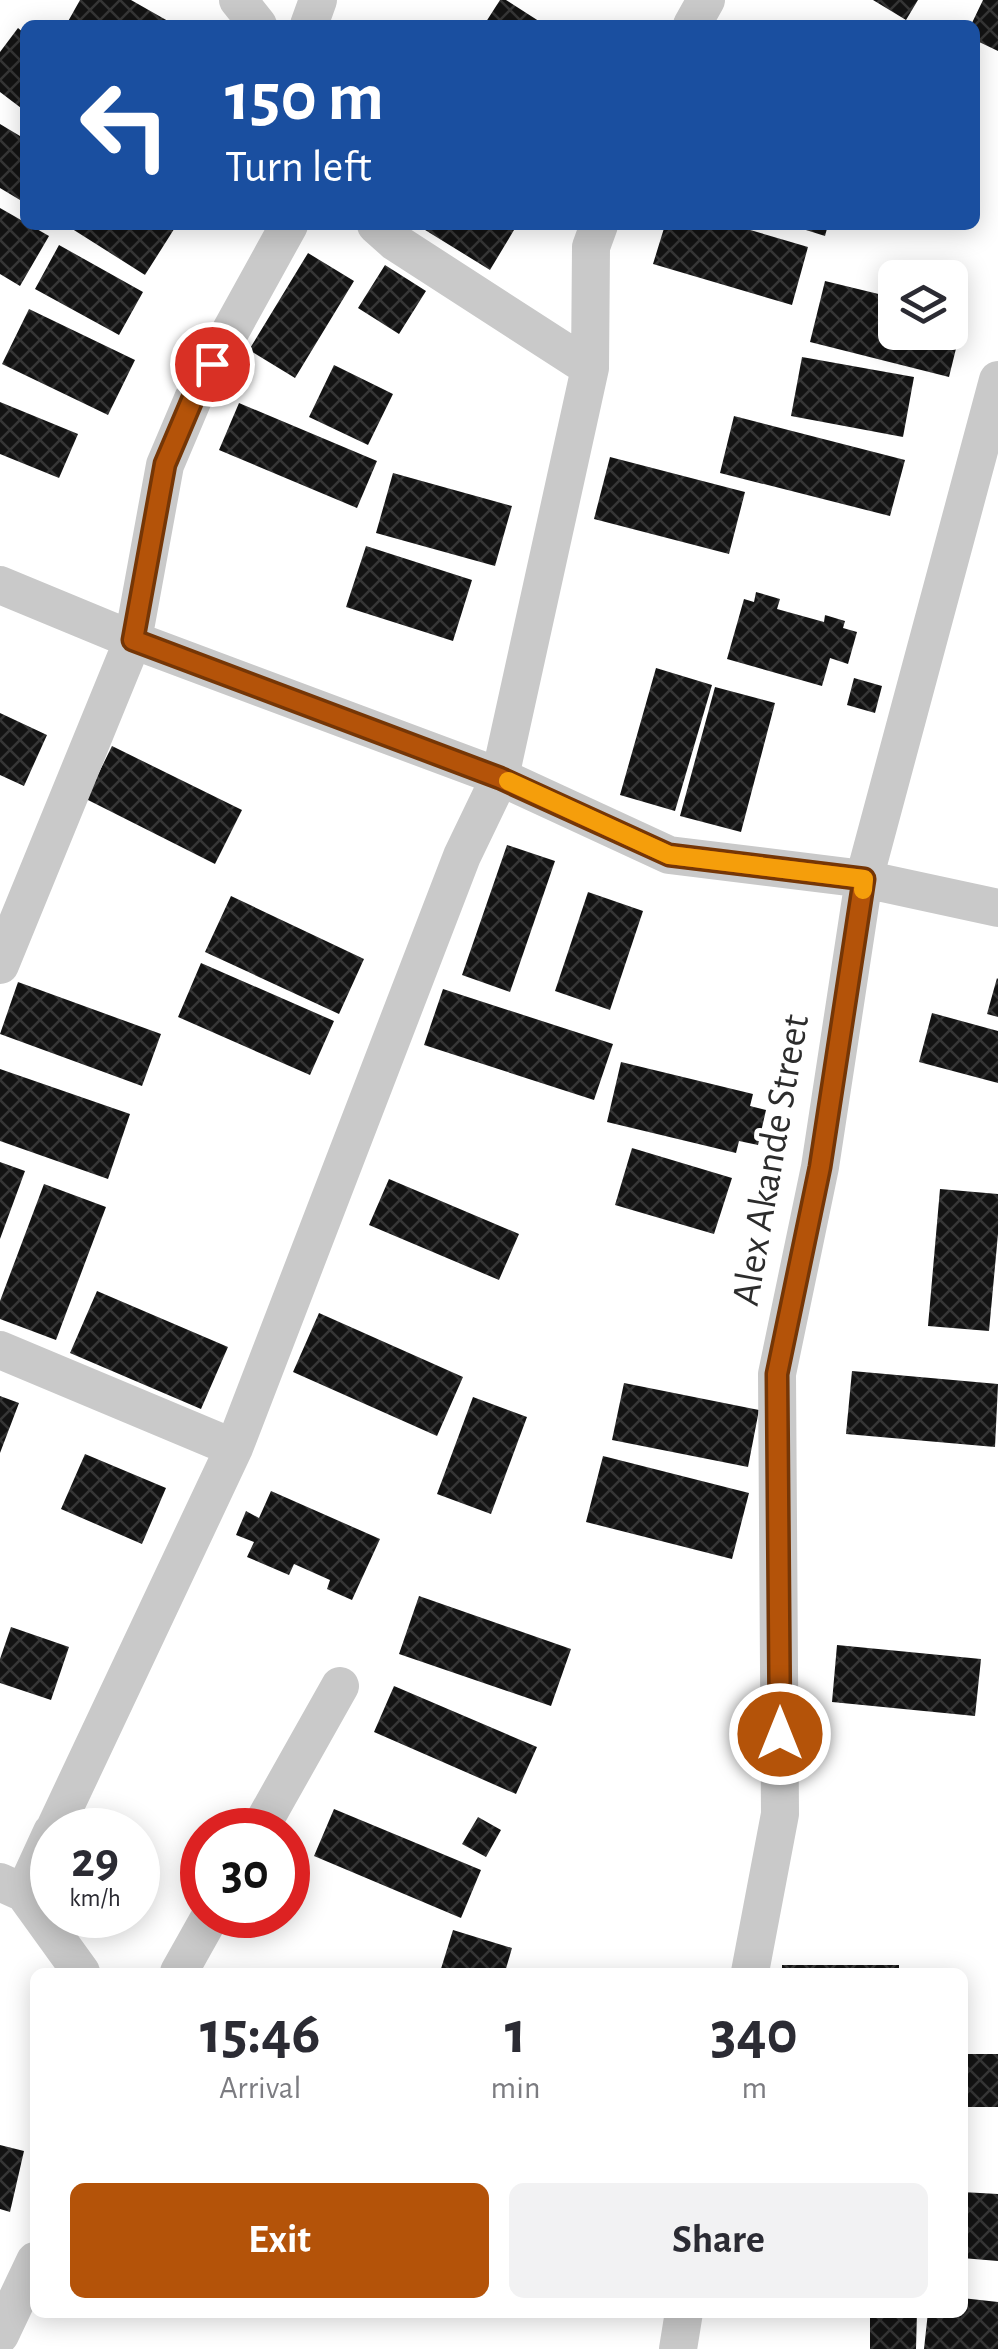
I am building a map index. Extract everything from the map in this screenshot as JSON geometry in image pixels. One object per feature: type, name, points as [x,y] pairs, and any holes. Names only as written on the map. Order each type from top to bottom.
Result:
[{"type":"street","points":[[238,0],[254,20]]},
{"type":"street","points":[[0,965],[133,640],[165,464],[193,398],[286,230]]},
{"type":"street","points":[[382,230],[590,368]]},
{"type":"street","points":[[64,1808],[234,1448],[462,856],[500,778],[590,368],[591,247],[596,230]]},
{"type":"street","name":"Alex Akande Street","points":[[751,1968],[780,1814],[777,1374],[820,1167],[864,879],[998,380]]},
{"type":"street","points":[[0,585],[133,640],[500,778],[669,855],[864,879],[998,908]]},
{"type":"street","points":[[0,1350],[234,1448]]},
{"type":"street","points":[[271,1808],[340,1686]]},
{"type":"street","points":[[30,1862],[12,1887],[78,1968]]},
{"type":"street","points":[[181,1968],[198,1938]]},
{"type":"street","points":[[0,2335],[30,2272]]},
{"type":"street","points":[[678,2349],[683,2318]]},
{"type":"building","points":[[80,0],[131,0],[166,20],[69,20]]},
{"type":"building","points":[[500,0],[506,0],[537,20],[487,20]]},
{"type":"building","points":[[873,0],[918,0],[906,20]]},
{"type":"building","points":[[983,0],[998,0],[998,51],[980,42],[980,20],[973,20]]},
{"type":"building","points":[[18,28],[20,107],[0,92],[0,52]]},
{"type":"building","points":[[0,124],[20,136],[20,200],[0,188]]},
{"type":"building","points":[[0,208],[20,219],[20,230],[38,230],[49,236],[20,286],[0,274]]},
{"type":"building","points":[[74,230],[173,230],[145,275]]},
{"type":"building","points":[[425,230],[514,230],[490,270]]},
{"type":"building","points":[[663,230],[750,230],[808,247],[792,305],[653,264]]},
{"type":"building","points":[[59,245],[143,292],[119,335],[35,289]]},
{"type":"building","points":[[308,253],[354,281],[295,378],[249,350]]},
{"type":"building","points":[[385,265],[426,291],[399,334],[358,308]]},
{"type":"building","points":[[825,281],[878,294],[878,350],[956,350],[949,377],[810,342]]},
{"type":"building","points":[[29,309],[135,360],[108,415],[2,364]]},
{"type":"building","points":[[802,357],[914,377],[903,437],[791,416]]},
{"type":"building","points":[[334,365],[393,394],[368,445],[309,417]]},
{"type":"building","points":[[0,402],[78,434],[59,478],[0,454]]},
{"type":"building","points":[[239,403],[377,461],[357,508],[219,450]]},
{"type":"building","points":[[734,416],[905,460],[890,516],[720,473]]},
{"type":"building","points":[[610,457],[745,492],[729,554],[594,519]]},
{"type":"building","points":[[393,473],[512,506],[495,566],[376,533]]},
{"type":"building","points":[[366,546],[472,580],[453,641],[346,607]]},
{"type":"building","points":[[756,592],[780,599],[777,609],[824,622],[825,615],[845,621],[843,628],[857,632],[848,664],[830,658],[822,686],[727,659],[744,599],[754,602]]},
{"type":"building","points":[[656,668],[712,685],[675,811],[620,795]]},
{"type":"building","points":[[854,678],[882,686],[875,713],[847,705]]},
{"type":"building","points":[[715,687],[775,703],[741,832],[680,816]]},
{"type":"building","points":[[0,713],[47,735],[24,786],[0,775]]},
{"type":"building","points":[[112,746],[242,810],[215,864],[86,799]]},
{"type":"building","points":[[507,845],[555,861],[510,992],[462,975]]},
{"type":"building","points":[[588,892],[643,911],[610,1010],[555,991]]},
{"type":"building","points":[[231,896],[364,959],[339,1014],[205,952]]},
{"type":"building","points":[[201,963],[334,1021],[310,1075],[178,1017]]},
{"type":"building","points":[[998,979],[998,1017],[987,1014]]},
{"type":"building","points":[[18,982],[161,1034],[142,1086],[0,1034]]},
{"type":"building","points":[[443,989],[613,1044],[594,1100],[424,1045]]},
{"type":"building","points":[[932,1013],[998,1031],[998,1083],[919,1062]]},
{"type":"building","points":[[621,1062],[753,1094],[750,1106],[766,1110],[758,1145],[739,1141],[736,1153],[607,1122]]},
{"type":"building","points":[[0,1069],[130,1114],[108,1179],[0,1141]]},
{"type":"building","points":[[632,1148],[732,1178],[714,1234],[615,1205]]},
{"type":"building","points":[[0,1162],[25,1171],[0,1239]]},
{"type":"building","points":[[389,1179],[519,1234],[499,1280],[369,1225]]},
{"type":"building","points":[[44,1184],[106,1207],[56,1340],[0,1319],[0,1301]]},
{"type":"building","points":[[940,1189],[998,1194],[989,1331],[928,1326]]},
{"type":"building","points":[[97,1291],[228,1347],[201,1409],[70,1353]]},
{"type":"building","points":[[319,1313],[463,1377],[437,1436],[293,1372]]},
{"type":"building","points":[[852,1371],[998,1384],[995,1447],[846,1434]]},
{"type":"building","points":[[624,1383],[759,1410],[748,1467],[612,1440]]},
{"type":"building","points":[[0,1396],[19,1403],[0,1453]]},
{"type":"building","points":[[473,1397],[527,1417],[491,1514],[437,1494]]},
{"type":"building","points":[[85,1454],[166,1488],[142,1544],[61,1509]]},
{"type":"building","points":[[603,1456],[749,1493],[732,1559],[586,1522]]},
{"type":"building","points":[[271,1491],[380,1539],[352,1600],[327,1589],[330,1580],[294,1564],[289,1575],[247,1557],[254,1542],[236,1535],[246,1511],[259,1518]]},
{"type":"building","points":[[419,1596],[571,1649],[551,1706],[399,1654]]},
{"type":"building","points":[[11,1627],[69,1647],[51,1700],[0,1683],[0,1659]]},
{"type":"building","points":[[837,1645],[981,1659],[975,1716],[832,1702]]},
{"type":"building","points":[[394,1686],[537,1747],[516,1794],[374,1732]]},
{"type":"building","points":[[334,1809],[481,1870],[461,1918],[314,1856]]},
{"type":"building","points":[[478,1817],[501,1830],[486,1857],[462,1844]]},
{"type":"building","points":[[453,1930],[512,1948],[506,1968],[441,1968]]},
{"type":"building","points":[[782,1965],[899,1965],[899,1968]]},
{"type":"building","points":[[968,2054],[998,2054],[998,2107],[968,2107]]},
{"type":"building","points":[[0,2145],[24,2151],[10,2212],[0,2209]]},
{"type":"building","points":[[968,2192],[998,2194],[998,2261],[968,2258]]},
{"type":"building","points":[[968,2299],[998,2302],[998,2349],[924,2349],[927,2318],[968,2318]]},
{"type":"building","points":[[870,2318],[917,2318],[916,2349],[870,2349]]},
{"type":"slow traffic","points":[[508,781],[669,855],[864,879],[863,890]]},
{"type":"route","points":[[212,364],[165,464],[133,640],[500,778],[669,855],[864,879],[820,1167],[777,1374],[780,1734]]}]
